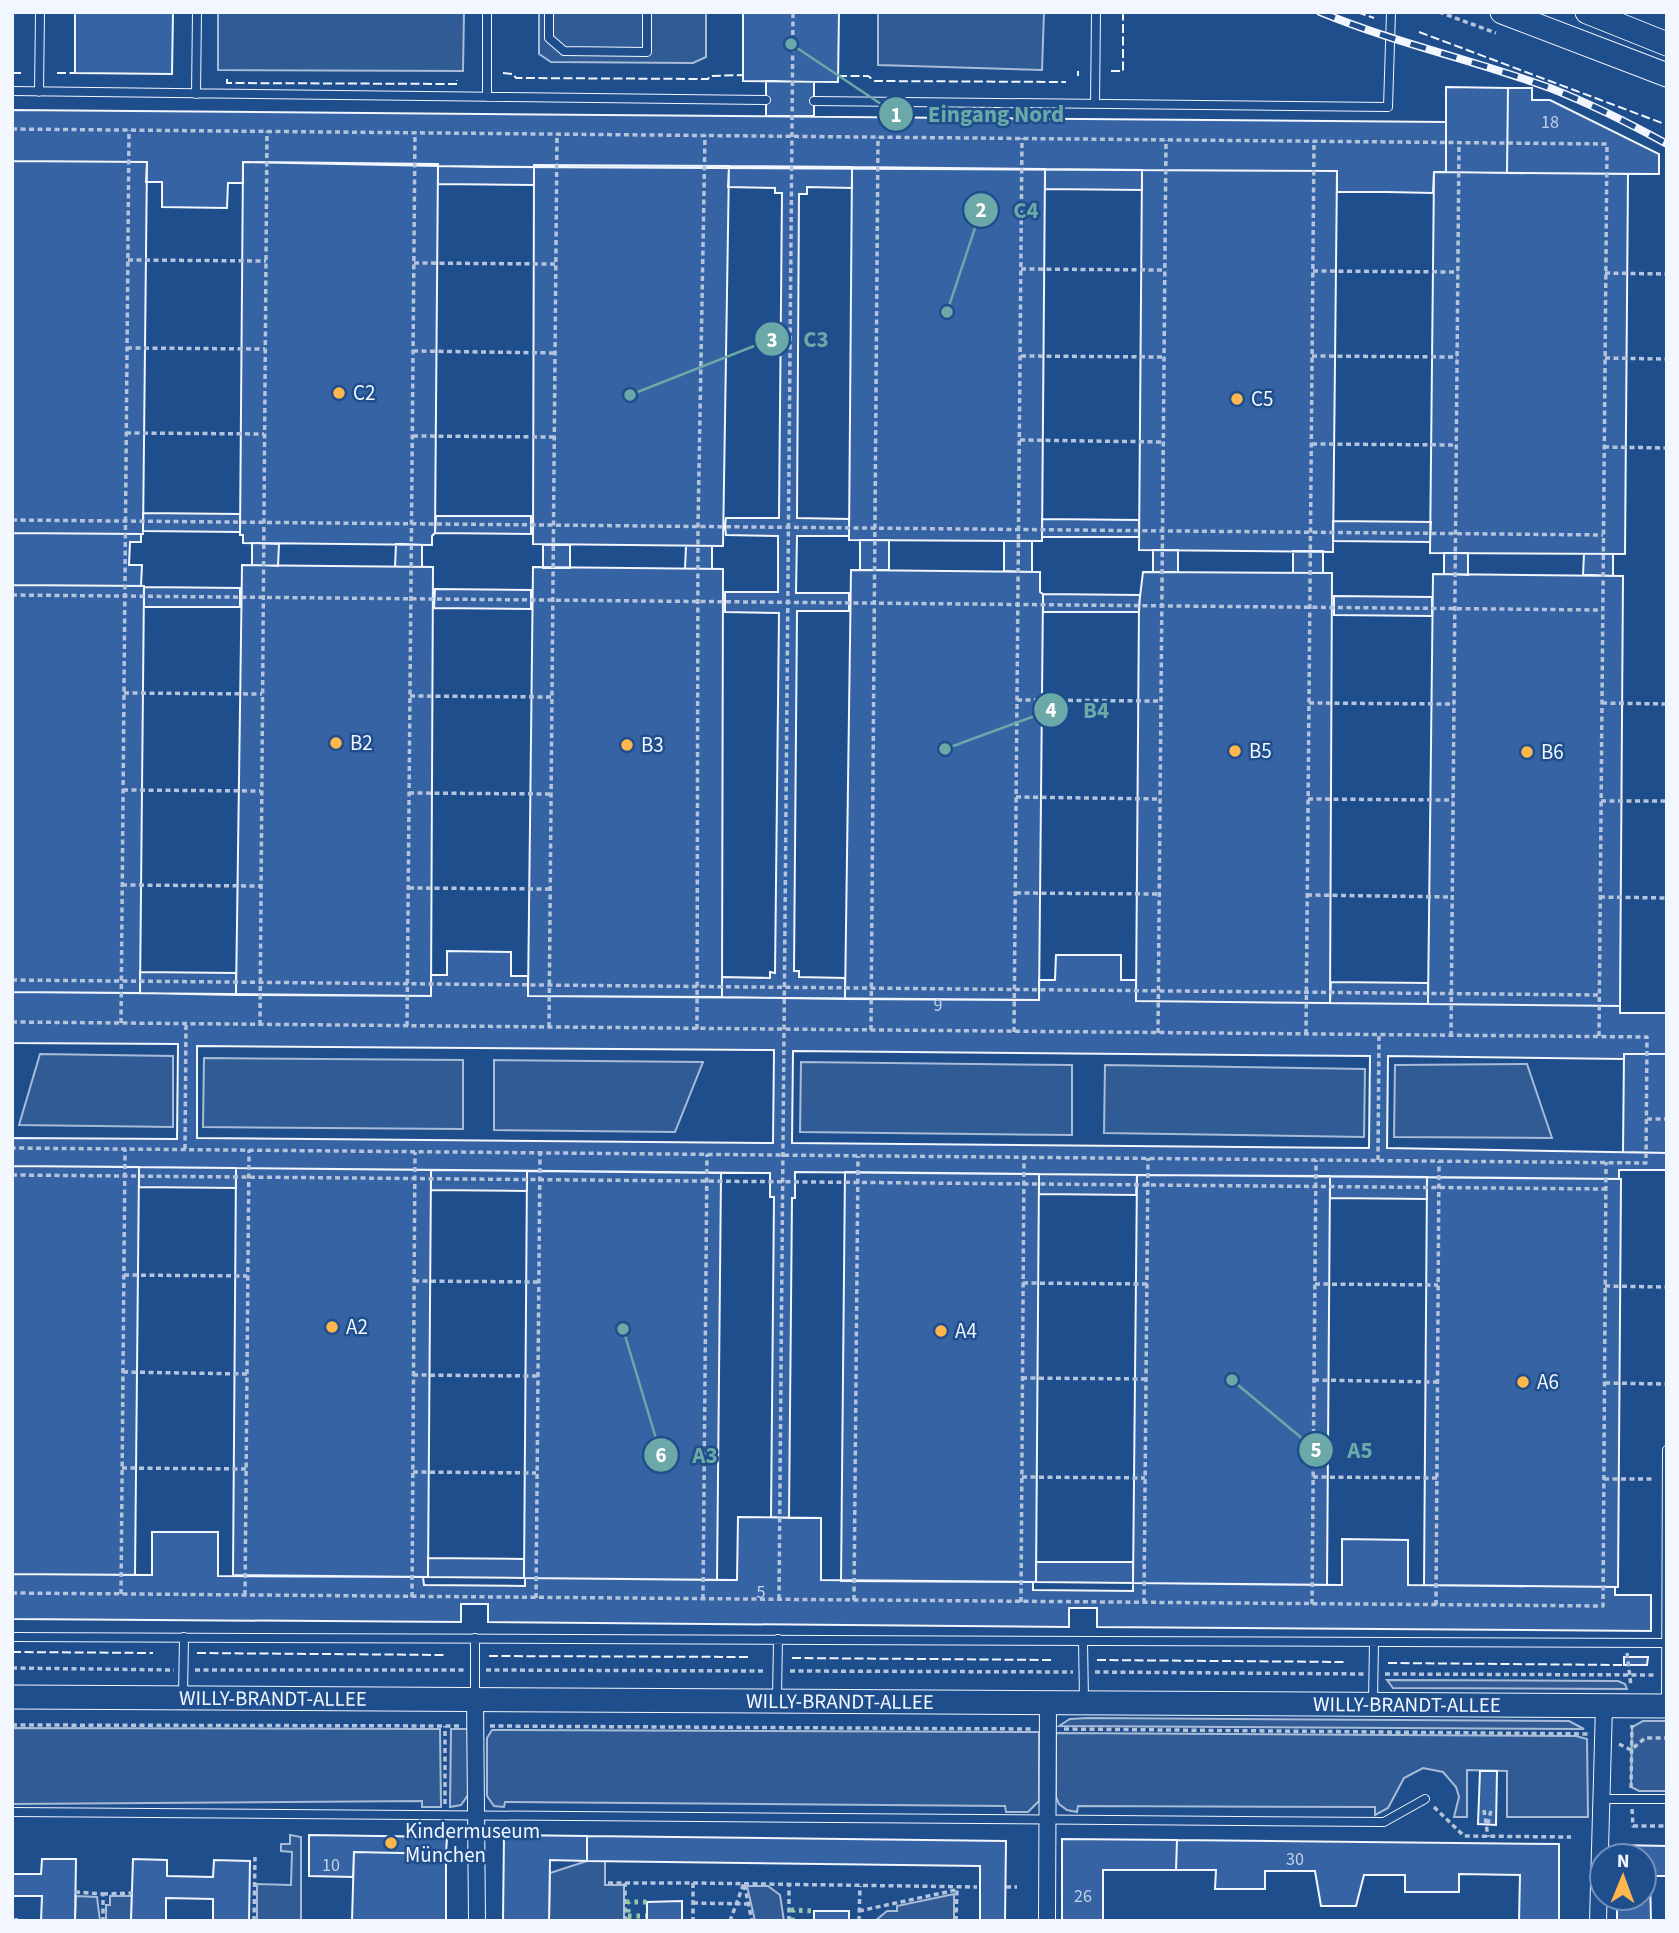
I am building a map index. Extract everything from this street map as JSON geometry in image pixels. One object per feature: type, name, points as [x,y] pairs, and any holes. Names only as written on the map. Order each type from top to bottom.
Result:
[{"type":"main road","points":[[1502,12],[1667,75]]},
{"type":"main road","points":[[1587,12],[1667,44]]},
{"type":"main road","name":"WILLY-BRANDT-ALLEE","points":[[12,1697],[1666,1706]]},
{"type":"street","points":[[475,1698],[477,1921]]},
{"type":"street","points":[[1047,1921],[1048,1702]]},
{"type":"street","points":[[1598,1921],[1604,1706]]},
{"type":"lane","points":[[39,92],[40,12]]},
{"type":"lane","points":[[196,94],[197,12]]},
{"type":"lane","points":[[487,12],[487,97]]},
{"type":"lane","points":[[549,12],[549,38],[564,51],[647,52],[647,12]]},
{"type":"lane","points":[[1095,104],[1096,12]]},
{"type":"lane","points":[[814,101],[1388,107],[1391,12]]},
{"type":"lane","points":[[12,92],[766,100]]},
{"type":"lane","points":[[1666,1706],[1667,1450]]},
{"type":"lane","points":[[12,1637],[1665,1643]]},
{"type":"lane","points":[[183,1696],[184,1637]]},
{"type":"lane","points":[[475,1638],[475,1698]]},
{"type":"lane","points":[[777,1700],[778,1639]]},
{"type":"lane","points":[[1083,1641],[1084,1702]]},
{"type":"lane","points":[[1373,1704],[1374,1642]]},
{"type":"lane","points":[[12,1812],[1384,1822],[1425,1799]]},
{"type":"lane","points":[[1601,1799],[1667,1799]]},
{"type":"path","points":[[779,1600],[793,12]]},
{"type":"path","points":[[12,129],[1607,144],[1599,1037]]},
{"type":"path","points":[[121,1023],[129,130]]},
{"type":"path","points":[[260,1025],[267,131]]},
{"type":"path","points":[[407,1026],[415,132]]},
{"type":"path","points":[[549,1027],[557,134]]},
{"type":"path","points":[[697,1029],[698,526],[705,135]]},
{"type":"path","points":[[871,1030],[878,137]]},
{"type":"path","points":[[1014,1032],[1023,138]]},
{"type":"path","points":[[1158,1033],[1166,140]]},
{"type":"path","points":[[1306,1034],[1314,141]]},
{"type":"path","points":[[1451,1036],[1459,142]]},
{"type":"path","points":[[128,260],[266,261]]},
{"type":"path","points":[[414,263],[556,264]]},
{"type":"path","points":[[1021,269],[1165,270]]},
{"type":"path","points":[[1313,271],[1458,272]]},
{"type":"path","points":[[1605,273],[1667,274]]},
{"type":"path","points":[[127,348],[265,349]]},
{"type":"path","points":[[413,351],[555,353]]},
{"type":"path","points":[[1021,355],[1164,357]]},
{"type":"path","points":[[1312,356],[1457,357]]},
{"type":"path","points":[[1605,358],[1667,359]]},
{"type":"path","points":[[126,433],[265,434]]},
{"type":"path","points":[[413,436],[554,438]]},
{"type":"path","points":[[1020,440],[1163,442]]},
{"type":"path","points":[[1312,444],[1456,445]]},
{"type":"path","points":[[1604,447],[1667,448]]},
{"type":"path","points":[[12,520],[1603,535]]},
{"type":"path","points":[[12,595],[1602,610]]},
{"type":"path","points":[[124,693],[262,694]]},
{"type":"path","points":[[410,696],[552,697]]},
{"type":"path","points":[[1017,700],[1161,701]]},
{"type":"path","points":[[1309,702],[1454,704]]},
{"type":"path","points":[[1602,703],[1667,704]]},
{"type":"path","points":[[123,790],[262,791]]},
{"type":"path","points":[[409,793],[551,794]]},
{"type":"path","points":[[1016,797],[1160,799]]},
{"type":"path","points":[[1308,799],[1453,800]]},
{"type":"path","points":[[1601,801],[1667,801]]},
{"type":"path","points":[[122,886],[261,886]]},
{"type":"path","points":[[409,888],[551,889]]},
{"type":"path","points":[[1016,893],[1159,894]]},
{"type":"path","points":[[1307,895],[1452,897]]},
{"type":"path","points":[[1600,897],[1667,898]]},
{"type":"path","points":[[12,980],[1599,995]]},
{"type":"path","points":[[12,1022],[1647,1037],[1646,1163],[12,1148]]},
{"type":"path","points":[[185,1149],[186,1024]]},
{"type":"path","points":[[1378,1160],[1379,1035]]},
{"type":"path","points":[[1647,1119],[1667,1119]]},
{"type":"path","points":[[121,1594],[125,1149]]},
{"type":"path","points":[[245,1595],[249,1150]]},
{"type":"path","points":[[411,1597],[415,1152]]},
{"type":"path","points":[[536,1598],[540,1153]]},
{"type":"path","points":[[704,1599],[707,1154]]},
{"type":"path","points":[[853,1600],[858,1156]]},
{"type":"path","points":[[1021,1602],[1024,1157]]},
{"type":"path","points":[[1144,1603],[1148,1158]]},
{"type":"path","points":[[1312,1604],[1316,1160]]},
{"type":"path","points":[[1436,1605],[1439,1161]]},
{"type":"path","points":[[12,1594],[1603,1606],[1606,1162]]},
{"type":"path","points":[[12,1175],[1606,1189]]},
{"type":"path","points":[[124,1275],[248,1276]]},
{"type":"path","points":[[414,1281],[539,1282]]},
{"type":"path","points":[[1023,1283],[1147,1284]]},
{"type":"path","points":[[1315,1284],[1438,1284]]},
{"type":"path","points":[[1605,1286],[1667,1286]]},
{"type":"path","points":[[123,1372],[247,1374]]},
{"type":"path","points":[[413,1375],[538,1376]]},
{"type":"path","points":[[1023,1378],[1146,1379]]},
{"type":"path","points":[[1314,1380],[1437,1382]]},
{"type":"path","points":[[1605,1383],[1667,1384]]},
{"type":"path","points":[[122,1468],[246,1469]]},
{"type":"path","points":[[412,1472],[537,1473]]},
{"type":"path","points":[[1021,1476],[1145,1478]]},
{"type":"path","points":[[1313,1477],[1437,1478]]},
{"type":"path","points":[[1604,1479],[1667,1479]]},
{"type":"path","points":[[1627,1657],[1631,1675],[1633,1826],[1667,1826]]},
{"type":"path","points":[[12,1668],[1666,1676]]},
{"type":"path","points":[[12,1725],[476,1726]]},
{"type":"path","points":[[445,1726],[445,1809]]},
{"type":"path","points":[[1631,1750],[1645,1738],[1667,1738]]},
{"type":"path","points":[[1425,1799],[1464,1836],[1571,1837]]},
{"type":"path","points":[[1484,1810],[1488,1826]]},
{"type":"path","points":[[1488,1837],[1490,1810]]},
{"type":"path","points":[[254,1921],[255,1857]]},
{"type":"path","points":[[608,1883],[977,1887]]},
{"type":"path","points":[[625,1883],[625,1921]]},
{"type":"path","points":[[693,1883],[693,1921]]},
{"type":"path","points":[[730,1921],[744,1883]]},
{"type":"path","points":[[744,1883],[752,1921]]},
{"type":"path","points":[[789,1885],[789,1921]]},
{"type":"path","points":[[859,1921],[860,1886]]},
{"type":"path","points":[[1006,1887],[1017,1887]]},
{"type":"path","points":[[859,1911],[957,1888]]},
{"type":"path","points":[[956,1921],[957,1888]]},
{"type":"path","points":[[75,1892],[132,1893]]},
{"type":"path","points":[[103,1894],[103,1921]]},
{"type":"path","points":[[693,1903],[748,1904]]},
{"type":"shaded area","points":[[218,12],[464,12],[463,71],[218,70]]},
{"type":"shaded area","points":[[539,12],[706,12],[706,57],[693,63],[551,62],[539,54]]},
{"type":"shaded area","points":[[878,12],[1044,12],[1042,70],[878,65]]},
{"type":"shaded area","points":[[40,1054],[173,1056],[173,1127],[19,1125]]},
{"type":"shaded area","points":[[204,1058],[463,1060],[463,1129],[203,1127]]},
{"type":"shaded area","points":[[494,1060],[703,1062],[675,1132],[494,1130]]},
{"type":"shaded area","points":[[801,1062],[1072,1065],[1072,1135],[800,1132]]},
{"type":"shaded area","points":[[1527,1064],[1552,1138],[1394,1137],[1395,1065]]},
{"type":"shaded area","points":[[1105,1065],[1365,1069],[1364,1137],[1104,1133]]},
{"type":"shaded area","points":[[1387,1680],[1618,1681],[1625,1684],[1627,1689],[1393,1688]]},
{"type":"shaded area","points":[[1070,1719],[1569,1721],[1584,1729],[1059,1726]]},
{"type":"shaded area","points":[[1643,1721],[1667,1721],[1667,1791],[1639,1791],[1631,1787],[1632,1727]]},
{"type":"shaded area","points":[[12,1728],[440,1729],[441,1807],[422,1807],[422,1801],[12,1804]]},
{"type":"shaded area","points":[[451,1729],[468,1729],[469,1736],[468,1795],[461,1805],[450,1807]]},
{"type":"shaded area","points":[[492,1730],[1039,1732],[1039,1801],[1028,1812],[1006,1812],[1005,1806],[505,1802],[504,1807],[494,1806],[487,1796],[487,1738]]},
{"type":"shaded area","points":[[1056,1733],[1576,1736],[1587,1739],[1588,1817],[1507,1817],[1507,1771],[1467,1770],[1467,1817],[1454,1817],[1459,1797],[1456,1787],[1443,1772],[1423,1768],[1404,1778],[1388,1808],[1375,1815],[1375,1807],[1078,1806],[1077,1812],[1067,1810],[1059,1804],[1056,1797]]},
{"type":"shaded area","points":[[290,1835],[301,1837],[301,1921],[257,1921],[257,1884],[291,1885],[292,1852],[281,1851],[281,1844],[290,1844]]},
{"type":"shaded area","points":[[587,1861],[605,1861],[605,1885],[624,1885],[624,1921],[549,1921],[550,1873]]},
{"type":"shaded area","points":[[747,1886],[768,1886],[780,1895],[784,1921],[755,1921]]},
{"type":"shaded area","points":[[954,1894],[954,1921],[875,1921],[887,1911],[897,1911],[897,1906]]},
{"type":"shaded area","points":[[76,1896],[97,1897],[100,1921],[75,1921]]},
{"type":"shaded area","points":[[110,1896],[132,1896],[131,1921],[106,1921],[106,1905],[110,1905]]},
{"type":"building","points":[[75,12],[173,12],[172,74],[75,73]]},
{"type":"building","points":[[743,12],[839,12],[838,82],[743,81]]},
{"type":"building","points":[[766,81],[814,82],[814,116],[766,116]]},
{"type":"building","points":[[1446,87],[1508,88],[1507,173],[1446,172]]},
{"type":"building","points":[[1508,88],[1532,88],[1532,100],[1550,100],[1659,154],[1659,174],[1507,173]]},
{"type":"building","points":[[12,110],[1446,122],[1446,172],[1434,172],[1433,193],[1337,192],[1337,171],[486,167],[243,162],[243,183],[228,183],[227,208],[162,207],[162,182],[146,182],[147,162],[12,161]]},
{"type":"building","points":[[12,161],[147,162],[143,534],[12,533]]},
{"type":"building","name":"C2","points":[[243,162],[438,164],[435,533],[432,536],[432,545],[243,543],[243,535],[240,535]]},
{"type":"building","points":[[534,165],[729,166],[723,546],[533,544]]},
{"type":"building","points":[[438,166],[534,167],[534,185],[438,184]]},
{"type":"building","points":[[729,166],[852,167],[852,188],[807,187],[807,194],[799,194],[797,518],[849,519],[849,536],[797,536],[796,593],[849,593],[849,611],[797,611],[794,971],[799,971],[799,977],[845,978],[845,999],[722,997],[722,977],[770,978],[770,972],[775,973],[779,613],[725,612],[725,592],[778,592],[778,536],[726,535],[725,526],[726,518],[779,518],[782,193],[775,193],[775,188],[728,187]]},
{"type":"building","points":[[852,167],[1045,169],[1042,541],[849,540]]},
{"type":"building","points":[[1045,169],[1142,170],[1142,190],[1045,189]]},
{"type":"building","name":"C5","points":[[1142,170],[1337,171],[1333,552],[1139,550]]},
{"type":"building","points":[[1434,172],[1628,174],[1625,554],[1430,553]]},
{"type":"building","points":[[143,513],[240,514],[240,532],[143,531]]},
{"type":"building","points":[[436,516],[531,516],[531,534],[435,533]]},
{"type":"building","points":[[1042,519],[1139,520],[1139,537],[1042,537]]},
{"type":"building","points":[[1333,521],[1431,522],[1430,542],[1333,541]]},
{"type":"building","points":[[12,533],[141,534],[141,542],[130,542],[129,565],[142,565],[141,586],[12,585]]},
{"type":"building","points":[[860,540],[889,540],[889,570],[860,570]]},
{"type":"building","points":[[1004,541],[1032,541],[1032,572],[1004,571]]},
{"type":"building","points":[[252,543],[279,544],[278,566],[252,565]]},
{"type":"building","points":[[396,544],[422,545],[422,567],[395,567]]},
{"type":"building","points":[[543,545],[570,545],[570,568],[543,568]]},
{"type":"building","points":[[686,546],[712,546],[712,569],[685,569]]},
{"type":"building","points":[[1153,550],[1178,550],[1178,572],[1153,572]]},
{"type":"building","points":[[1293,551],[1323,551],[1323,573],[1293,573]]},
{"type":"building","points":[[1444,553],[1468,553],[1468,575],[1444,574]]},
{"type":"building","points":[[1584,554],[1613,554],[1613,576],[1583,575]]},
{"type":"building","name":"B2","points":[[242,565],[433,567],[431,996],[236,995]]},
{"type":"building","name":"B3","points":[[533,567],[723,569],[722,997],[528,996]]},
{"type":"building","points":[[851,570],[1040,572],[1040,592],[1043,594],[1039,1000],[845,999]]},
{"type":"building","name":"B5","points":[[1143,572],[1332,573],[1330,1003],[1136,1001],[1139,605]]},
{"type":"building","name":"B6","points":[[1433,574],[1623,576],[1620,1006],[1428,1004]]},
{"type":"building","points":[[12,585],[144,586],[140,993],[12,992]]},
{"type":"building","points":[[144,587],[240,588],[240,607],[144,607]]},
{"type":"building","points":[[435,589],[531,590],[531,609],[434,608]]},
{"type":"building","points":[[1043,594],[1140,595],[1139,612],[1043,612]]},
{"type":"building","points":[[1334,596],[1432,597],[1432,616],[1334,615]]},
{"type":"building","points":[[447,951],[511,952],[511,976],[528,976],[528,996],[1039,1000],[1039,980],[1055,980],[1056,955],[1121,955],[1121,980],[1136,980],[1136,1001],[1620,1006],[1620,1013],[1667,1013],[1667,1054],[1624,1054],[1624,1059],[1388,1056],[1387,1148],[1667,1153],[1667,1170],[1619,1170],[1619,1179],[795,1172],[795,1198],[792,1198],[789,1518],[771,1517],[774,1197],[770,1197],[770,1173],[12,1166],[12,1138],[177,1139],[178,1044],[12,1043],[12,992],[431,996],[431,975],[447,975]],"holes":[[[197,1046],[774,1050],[773,1143],[197,1138]],[[793,1051],[1370,1056],[1369,1148],[792,1143]]]},
{"type":"building","points":[[140,972],[236,973],[236,995],[140,993]]},
{"type":"building","points":[[1331,982],[1428,983],[1428,1004],[1330,1003]]},
{"type":"building","points":[[1624,1054],[1667,1054],[1667,1153],[1623,1152]]},
{"type":"building","points":[[12,1166],[139,1167],[135,1575],[12,1574]]},
{"type":"building","points":[[139,1167],[236,1168],[236,1188],[139,1187]]},
{"type":"building","name":"A2","points":[[236,1168],[431,1170],[428,1577],[233,1575]]},
{"type":"building","points":[[431,1170],[527,1171],[527,1191],[431,1190]]},
{"type":"building","points":[[527,1171],[721,1173],[717,1580],[524,1578]]},
{"type":"building","name":"A4","points":[[845,1172],[1039,1174],[1036,1582],[841,1581]]},
{"type":"building","points":[[1039,1174],[1137,1175],[1136,1195],[1039,1194]]},
{"type":"building","points":[[1137,1175],[1330,1176],[1327,1585],[1133,1583]]},
{"type":"building","points":[[1330,1176],[1427,1177],[1427,1199],[1330,1198]]},
{"type":"building","name":"A6","points":[[1427,1177],[1621,1179],[1618,1587],[1424,1585]]},
{"type":"building","points":[[738,1517],[821,1518],[821,1580],[1033,1582],[1033,1590],[1133,1591],[1133,1583],[1342,1585],[1342,1539],[1408,1540],[1408,1585],[1615,1587],[1615,1595],[1651,1595],[1651,1631],[1097,1627],[1097,1608],[1069,1608],[1069,1627],[488,1622],[488,1604],[461,1604],[461,1622],[12,1619],[12,1574],[152,1575],[152,1532],[218,1532],[218,1576],[423,1577],[424,1585],[525,1586],[525,1578],[737,1580]]},
{"type":"building","points":[[428,1558],[524,1559],[524,1578],[428,1577]]},
{"type":"building","points":[[1036,1562],[1133,1562],[1133,1583],[1036,1582]]},
{"type":"building","points":[[1624,1657],[1648,1657],[1647,1665],[1624,1665]]},
{"type":"building","points":[[1480,1771],[1497,1771],[1496,1825],[1478,1824]]},
{"type":"building","points":[[309,1835],[447,1837],[446,1854],[354,1852],[353,1877],[309,1876]]},
{"type":"building","points":[[504,1835],[587,1836],[587,1861],[550,1860],[549,1921],[503,1921]]},
{"type":"building","points":[[587,1836],[1006,1841],[1005,1921],[980,1921],[980,1866],[587,1861]]},
{"type":"building","points":[[1062,1839],[1177,1840],[1176,1870],[1103,1870],[1103,1921],[1062,1921]]},
{"type":"building","points":[[1177,1840],[1559,1844],[1559,1921],[1519,1921],[1520,1875],[1459,1874],[1459,1892],[1405,1892],[1405,1875],[1364,1875],[1356,1906],[1321,1906],[1315,1871],[1265,1871],[1265,1889],[1215,1889],[1216,1870],[1176,1870]]},
{"type":"building","points":[[1658,1846],[1667,1846],[1667,1876],[1658,1876]]},
{"type":"building","points":[[354,1852],[446,1854],[446,1921],[352,1921]]},
{"type":"building","points":[[42,1859],[76,1859],[75,1921],[41,1921],[42,1896],[12,1896],[12,1874],[41,1874]]},
{"type":"building","points":[[133,1859],[167,1860],[167,1876],[213,1877],[214,1860],[250,1861],[249,1921],[213,1921],[213,1899],[166,1898],[166,1921],[131,1921]]},
{"type":"building","points":[[682,1901],[682,1921],[647,1921],[647,1902]]},
{"type":"building","points":[[814,1911],[849,1911],[849,1921],[814,1921]]},
{"type":"building","points":[[1617,1912],[1651,1912],[1651,1921],[1617,1921]]},
{"type":"railway","points":[[1320,12],[1550,88],[1610,114],[1667,144]]},
{"type":"hedge","points":[[628,1921],[628,1902],[647,1902]]},
{"type":"hedge","points":[[792,1921],[793,1910],[814,1911]]},
{"type":"hedge","points":[[628,1916],[646,1916]]},
{"type":"fence","points":[[1111,71],[1123,71],[1123,12]]},
{"type":"fence","points":[[1357,12],[1374,18]]},
{"type":"fence","points":[[1419,32],[1662,123]]},
{"type":"fence","points":[[1078,71],[1078,76]]},
{"type":"fence","points":[[12,73],[22,73]]},
{"type":"fence","points":[[57,73],[75,73]]},
{"type":"fence","points":[[503,73],[513,74],[516,78],[708,79],[710,76],[743,75]]},
{"type":"fence","points":[[838,76],[868,76],[875,81],[1066,82]]},
{"type":"fence","points":[[227,79],[227,83],[457,84],[457,80]]},
{"type":"fence","points":[[12,1652],[153,1653]]},
{"type":"fence","points":[[197,1653],[445,1655]]},
{"type":"fence","points":[[489,1656],[749,1657]]},
{"type":"fence","points":[[792,1658],[1053,1660]]},
{"type":"fence","points":[[1097,1660],[1345,1662]]},
{"type":"fence","points":[[1388,1663],[1624,1665]]},
{"type":"place","name":"Eingang Nord","points":[[791,44]]},
{"type":"place","name":"C4","points":[[947,312]]},
{"type":"place","name":"C2","points":[[339,393]]},
{"type":"place","name":"C3","points":[[630,395]]},
{"type":"place","name":"C5","points":[[1237,399]]},
{"type":"place","name":"B2","points":[[336,743]]},
{"type":"place","name":"B3","points":[[627,745]]},
{"type":"place","name":"B4","points":[[945,749]]},
{"type":"place","name":"B5","points":[[1235,751]]},
{"type":"place","name":"B6","points":[[1527,752]]},
{"type":"place","name":"A2","points":[[332,1327]]},
{"type":"place","name":"A3","points":[[623,1329]]},
{"type":"place","name":"A4","points":[[941,1331]]},
{"type":"place","name":"A5","points":[[1232,1380]]},
{"type":"place","name":"A6","points":[[1523,1382]]},
{"type":"place","name":"Kindermuseum München","points":[[391,1843]]}]
